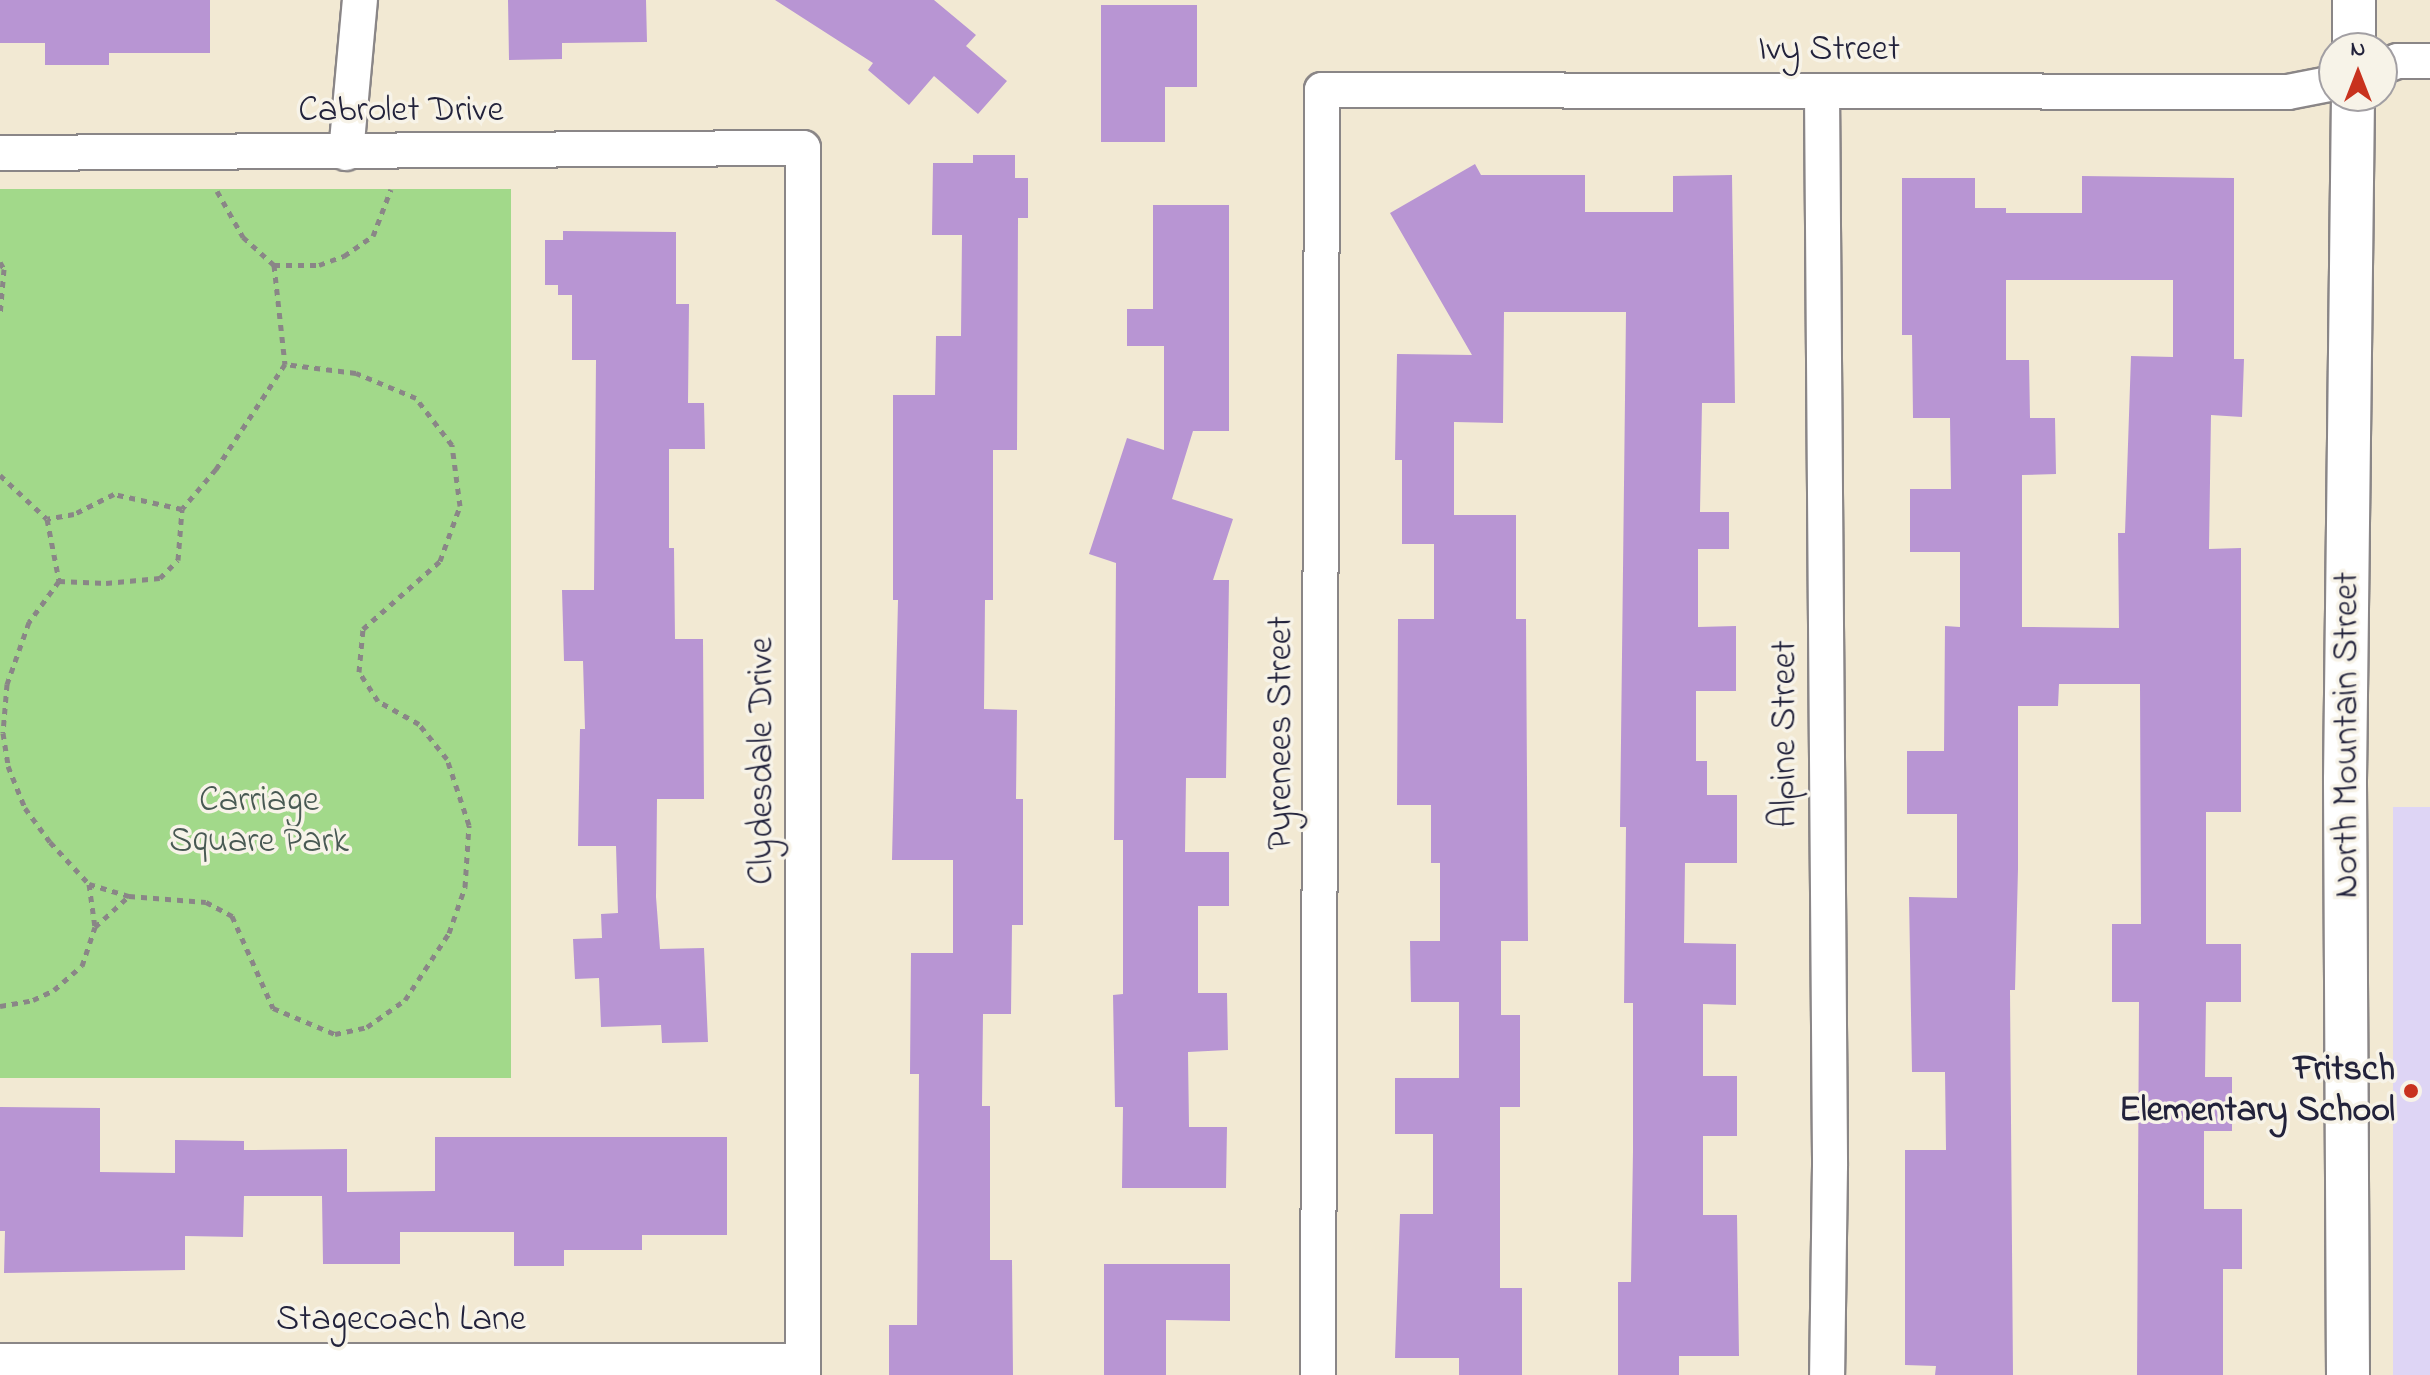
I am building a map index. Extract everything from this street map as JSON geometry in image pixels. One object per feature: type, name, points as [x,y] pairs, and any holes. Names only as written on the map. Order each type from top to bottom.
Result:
[{"type":"street","points":[[346,153],[360,0]]},
{"type":"street","points":[[2354,0],[2354,32]]},
{"type":"street","points":[[2398,61],[2430,61]]},
{"type":"street","name":"Ivy Street","points":[[1322,90],[2288,92],[2318,86]]},
{"type":"street","name":"Pyrenees Street","points":[[1318,1375],[1322,998],[1322,90]]},
{"type":"street","name":"Alpine Street","points":[[1822,92],[1830,1166],[1827,1375]]},
{"type":"street","name":"North Mountain Street","points":[[2348,1375],[2345,780],[2353,112]]},
{"type":"street","name":"Cabrolet Drive","points":[[0,153],[803,148]]},
{"type":"street","name":"Clydesdale Drive","points":[[803,148],[803,1368]]},
{"type":"street","name":"Stagecoach Lane","points":[[0,1361],[803,1368]]},
{"type":"path","points":[[59,581],[106,583],[160,578],[178,560],[182,509],[216,469],[285,364],[274,265],[243,237],[216,189]]},
{"type":"path","points":[[274,265],[319,265],[344,256],[373,236],[391,189]]},
{"type":"path","points":[[0,262],[4,269],[0,316]]},
{"type":"path","points":[[0,475],[47,519],[59,581],[29,622],[7,684],[3,733],[8,766],[25,808],[50,842],[89,884],[129,896],[206,902],[232,916],[273,1008],[335,1034],[367,1027],[405,1000],[449,933],[465,887],[469,825],[447,759],[419,724],[378,701],[359,672],[363,629],[440,561],[460,506],[452,445],[416,398],[356,373],[285,364]]},
{"type":"path","points":[[47,519],[74,514],[114,494],[182,509]]},
{"type":"path","points":[[0,1006],[33,1000],[54,990],[82,966],[95,927],[89,884]]},
{"type":"path","points":[[95,927],[129,896]]},
{"type":"shaded area","name":"Fritsch Elementary School","points":[[2393,807],[2430,807],[2430,1375],[2393,1375]]},
{"type":"green space","name":"Carriage Square Park","points":[[0,189],[511,189],[511,1078],[0,1078]]},
{"type":"building","points":[[0,0],[210,0],[210,53],[109,53],[109,65],[45,65],[45,43],[0,43]]},
{"type":"building","points":[[508,0],[646,0],[647,42],[562,43],[562,59],[509,60]]},
{"type":"building","points":[[775,0],[934,0],[976,35],[966,46],[1007,81],[978,114],[934,76],[909,105],[868,70],[873,63]]},
{"type":"building","points":[[1101,5],[1197,5],[1197,87],[1165,87],[1165,142],[1101,142]]},
{"type":"building","points":[[973,155],[1015,155],[1015,178],[1028,178],[1028,218],[1018,218],[1017,450],[993,450],[993,600],[985,600],[984,709],[1017,710],[1016,799],[1023,799],[1023,925],[1012,925],[1011,1014],[983,1014],[982,1106],[990,1106],[990,1260],[1012,1260],[1013,1375],[889,1375],[889,1325],[917,1325],[919,1074],[910,1074],[911,953],[953,953],[953,860],[892,860],[898,600],[893,600],[893,395],[935,395],[936,336],[961,336],[962,235],[932,235],[933,163],[973,163]]},
{"type":"building","points":[[1475,164],[1481,175],[1585,175],[1585,212],[1673,212],[1673,176],[1732,175],[1735,403],[1702,403],[1700,512],[1729,512],[1729,549],[1698,549],[1698,627],[1736,626],[1736,691],[1696,691],[1696,761],[1707,761],[1707,795],[1737,795],[1737,863],[1685,863],[1684,943],[1736,944],[1736,1005],[1703,1004],[1703,1076],[1737,1076],[1737,1136],[1703,1136],[1703,1215],[1737,1215],[1739,1356],[1679,1356],[1679,1375],[1618,1375],[1618,1282],[1631,1282],[1633,1151],[1633,1003],[1624,1003],[1626,827],[1620,827],[1626,312],[1504,312],[1503,423],[1454,422],[1454,515],[1516,515],[1516,619],[1526,619],[1528,941],[1501,941],[1501,1015],[1520,1015],[1520,1107],[1500,1107],[1500,1288],[1522,1288],[1522,1375],[1459,1375],[1459,1358],[1395,1358],[1400,1214],[1433,1214],[1433,1134],[1395,1134],[1395,1078],[1459,1078],[1459,1002],[1411,1002],[1410,941],[1440,941],[1440,863],[1431,863],[1431,805],[1397,805],[1398,619],[1434,619],[1434,544],[1402,544],[1402,460],[1395,460],[1397,354],[1472,355],[1390,213]]},
{"type":"building","points":[[2082,176],[2234,178],[2234,359],[2244,359],[2242,417],[2211,415],[2209,549],[2241,548],[2241,812],[2206,812],[2206,944],[2241,944],[2241,1002],[2206,1002],[2205,1077],[2232,1077],[2232,1131],[2204,1131],[2204,1209],[2242,1209],[2242,1269],[2223,1269],[2223,1375],[2137,1375],[2139,1002],[2112,1002],[2112,924],[2141,924],[2140,684],[2059,684],[2058,706],[2018,706],[2015,990],[2010,990],[2013,1375],[1935,1375],[1936,1366],[1905,1365],[1905,1150],[1946,1150],[1945,1072],[1912,1072],[1909,897],[1957,898],[1957,814],[1907,814],[1907,751],[1944,751],[1945,626],[1960,627],[1960,552],[1910,552],[1910,489],[1951,489],[1950,418],[1913,418],[1912,335],[1902,335],[1902,178],[1975,178],[1975,208],[2006,208],[2006,213],[2082,213]],"holes":[[[2006,280],[2173,280],[2173,357],[2131,356],[2125,533],[2118,533],[2119,628],[2022,627],[2022,475],[2056,474],[2055,418],[2030,418],[2029,360],[2006,360]]]},
{"type":"building","points":[[1153,205],[1229,205],[1229,431],[1193,431],[1172,499],[1233,519],[1213,580],[1229,580],[1226,778],[1186,778],[1185,852],[1229,852],[1229,906],[1198,906],[1198,993],[1227,993],[1228,1050],[1188,1052],[1189,1127],[1227,1127],[1226,1188],[1122,1188],[1123,1107],[1115,1107],[1113,995],[1123,994],[1123,840],[1114,840],[1116,563],[1089,554],[1127,438],[1164,450],[1164,346],[1127,346],[1127,309],[1153,309]]},
{"type":"building","points":[[563,231],[676,232],[676,304],[689,304],[688,403],[704,403],[705,449],[669,449],[669,548],[674,548],[675,639],[703,639],[704,799],[657,799],[656,897],[660,949],[704,948],[708,1042],[662,1043],[661,1025],[601,1027],[599,978],[575,979],[573,939],[602,938],[601,914],[618,913],[616,846],[578,846],[580,729],[585,729],[583,661],[564,661],[562,590],[594,590],[596,360],[572,360],[572,295],[558,295],[558,285],[545,285],[545,240],[563,240]]},
{"type":"building","points":[[0,1107],[100,1108],[100,1172],[175,1173],[175,1140],[244,1141],[244,1150],[347,1149],[347,1192],[435,1191],[435,1137],[727,1137],[727,1235],[642,1235],[642,1250],[564,1250],[564,1266],[514,1266],[514,1232],[400,1232],[400,1264],[323,1264],[322,1196],[244,1196],[243,1237],[185,1236],[185,1270],[4,1273],[5,1231],[0,1231]]},
{"type":"building","points":[[1104,1264],[1230,1264],[1230,1321],[1166,1320],[1166,1375],[1104,1375]]},
{"type":"place","name":"Fritsch Elementary School","points":[[2411,1091]]}]
